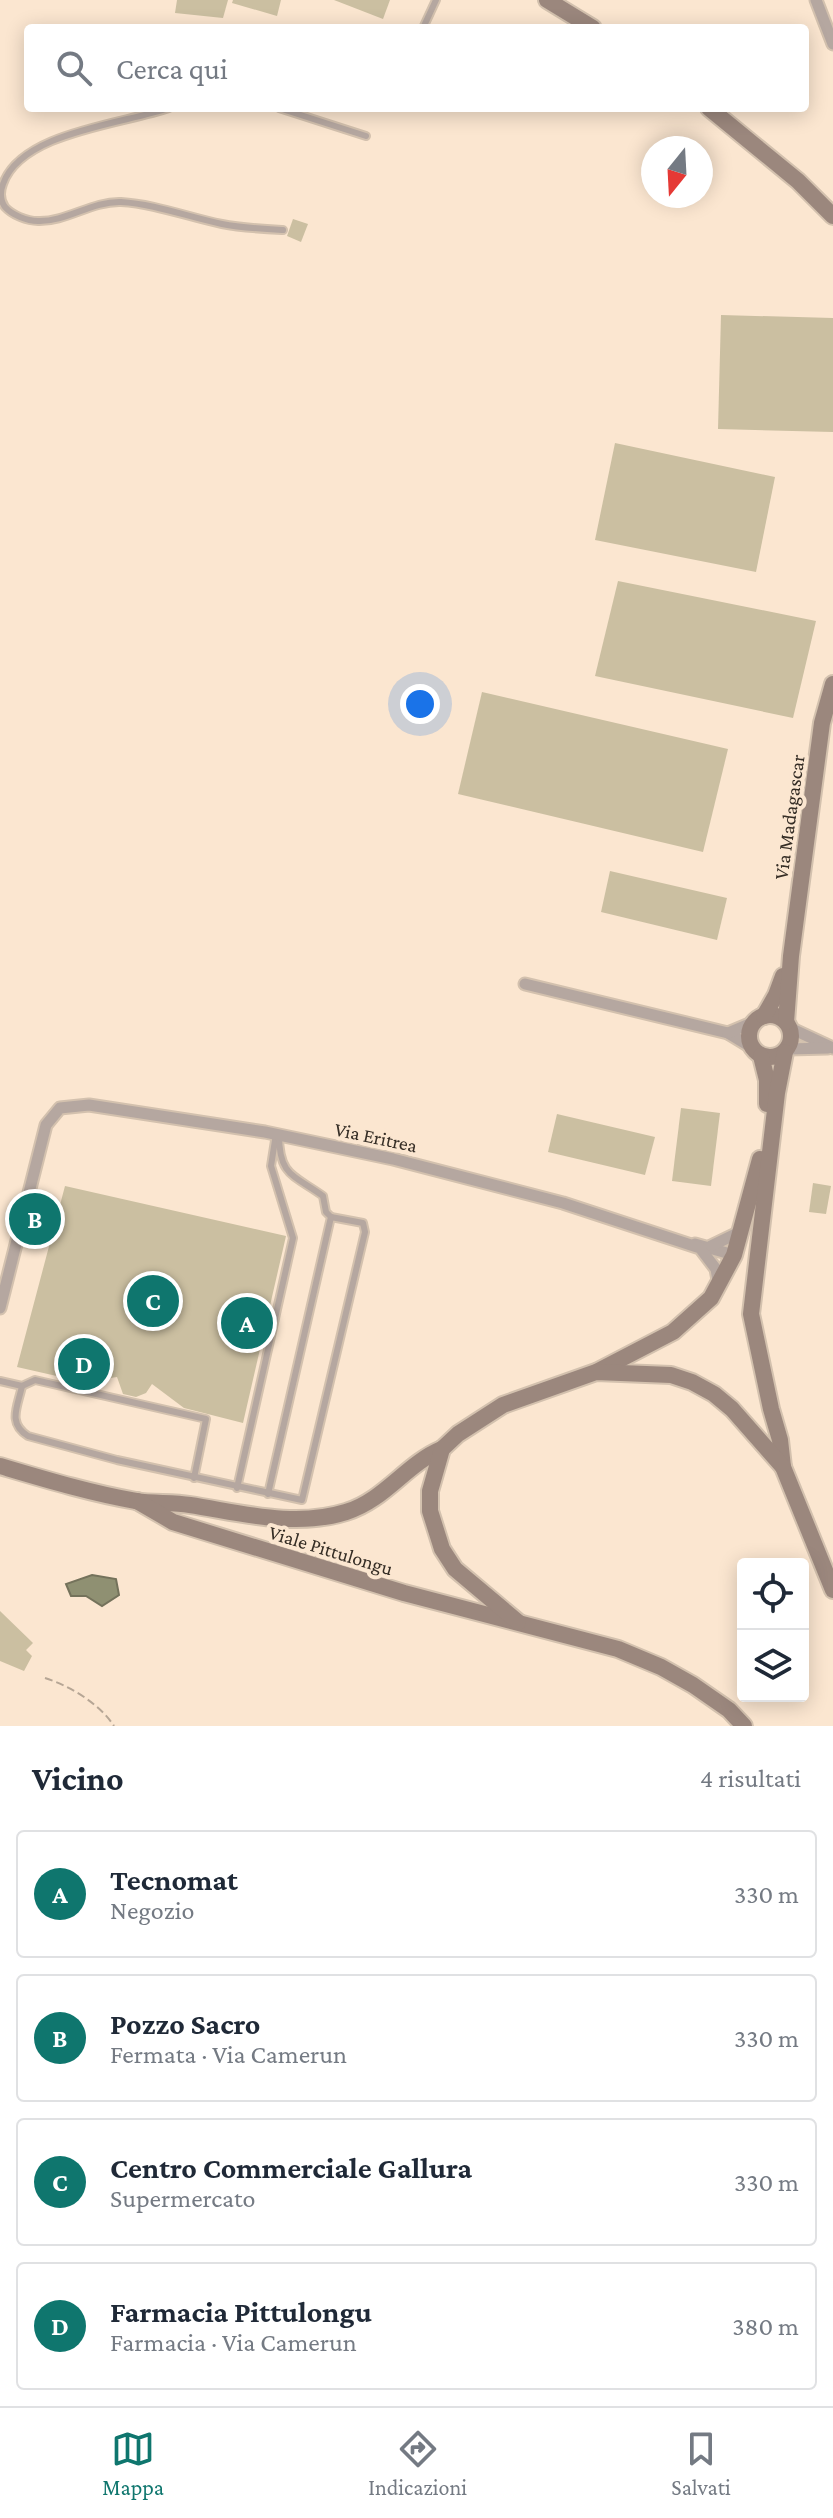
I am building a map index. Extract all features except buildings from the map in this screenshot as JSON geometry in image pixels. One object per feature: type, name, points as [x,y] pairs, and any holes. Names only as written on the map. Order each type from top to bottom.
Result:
[{"type":"main road","points":[[547,0],[586,24]]},
{"type":"main road","points":[[714,112],[798,181],[833,216]]},
{"type":"main road","name":"Via Madagascar","points":[[788,1025],[791,956],[822,723],[833,684]]},
{"type":"main road","name":"Via Madagascar","points":[[759,1019],[776,995],[791,956]]},
{"type":"main road","points":[[596,1372],[673,1332],[711,1298],[719,1286],[743,1230],[759,1166],[768,1096],[749,1034],[759,1019],[774,1015],[788,1025],[791,1043],[786,1050],[775,1057],[756,1052]]},
{"type":"main road","points":[[786,1050],[777,1093],[751,1314],[780,1440],[783,1467],[833,1590]]},
{"type":"main road","points":[[734,1255],[756,1266]]},
{"type":"main road","points":[[596,1372],[671,1375],[692,1382],[732,1409],[783,1467]]},
{"type":"main road","name":"Viale Pittulongu","points":[[4,1464],[137,1501],[180,1503],[291,1520],[320,1519],[370,1502],[424,1456],[442,1449],[458,1434],[503,1405],[596,1372]]},
{"type":"main road","points":[[442,1449],[430,1491],[430,1511],[442,1549],[455,1569],[518,1622]]},
{"type":"main road","name":"Viale Pittulongu","points":[[137,1501],[173,1522],[404,1593],[618,1649],[661,1667],[729,1710],[744,1726]]},
{"type":"street","points":[[816,0],[833,44]]},
{"type":"street","points":[[525,984],[728,1033],[756,1052]]},
{"type":"street","points":[[728,1033],[759,1019]]},
{"type":"street","points":[[786,1050],[833,1048],[788,1025]]},
{"type":"street","name":"Via Eritrea","points":[[0,1308],[39,1145],[46,1125],[56,1112],[71,1105],[89,1105],[278,1134],[534,1195],[700,1248],[716,1269],[719,1286]]},
{"type":"street","points":[[711,1246],[743,1230]]},
{"type":"street","name":"Via Eritrea","points":[[683,1242],[711,1246],[734,1255]]},
{"type":"lane","points":[[425,24],[436,0]]},
{"type":"lane","points":[[155,112],[68,136],[27,153],[16,161],[3,184],[0,196],[3,205],[15,215],[36,221],[117,202],[139,204],[223,224],[283,230]]},
{"type":"lane","points":[[291,112],[366,136]]},
{"type":"lane","points":[[22,1386],[15,1422],[18,1429],[28,1436],[194,1478],[302,1500],[365,1232],[363,1223],[331,1217],[326,1212],[323,1196],[290,1173],[279,1155],[278,1134]]},
{"type":"lane","points":[[237,1488],[293,1238],[271,1166],[278,1134]]},
{"type":"lane","points":[[268,1494],[331,1217]]},
{"type":"lane","points":[[0,1381],[22,1386],[35,1380],[206,1419],[194,1478]]},
{"type":"path","points":[[45,1678],[80,1694],[108,1716],[114,1726]]},
{"type":"shaded area","points":[[92,1575],[116,1579],[119,1595],[102,1606],[86,1596],[71,1596],[66,1584]]},
{"type":"place","name":"Pozzo Sacro","points":[[35,1219]]},
{"type":"place","name":"Centro Commerciale Gallura","points":[[153,1301]]},
{"type":"place","name":"Tecnomat","points":[[247,1323]]},
{"type":"place","name":"Farmacia Pittulongu","points":[[84,1364]]}]
